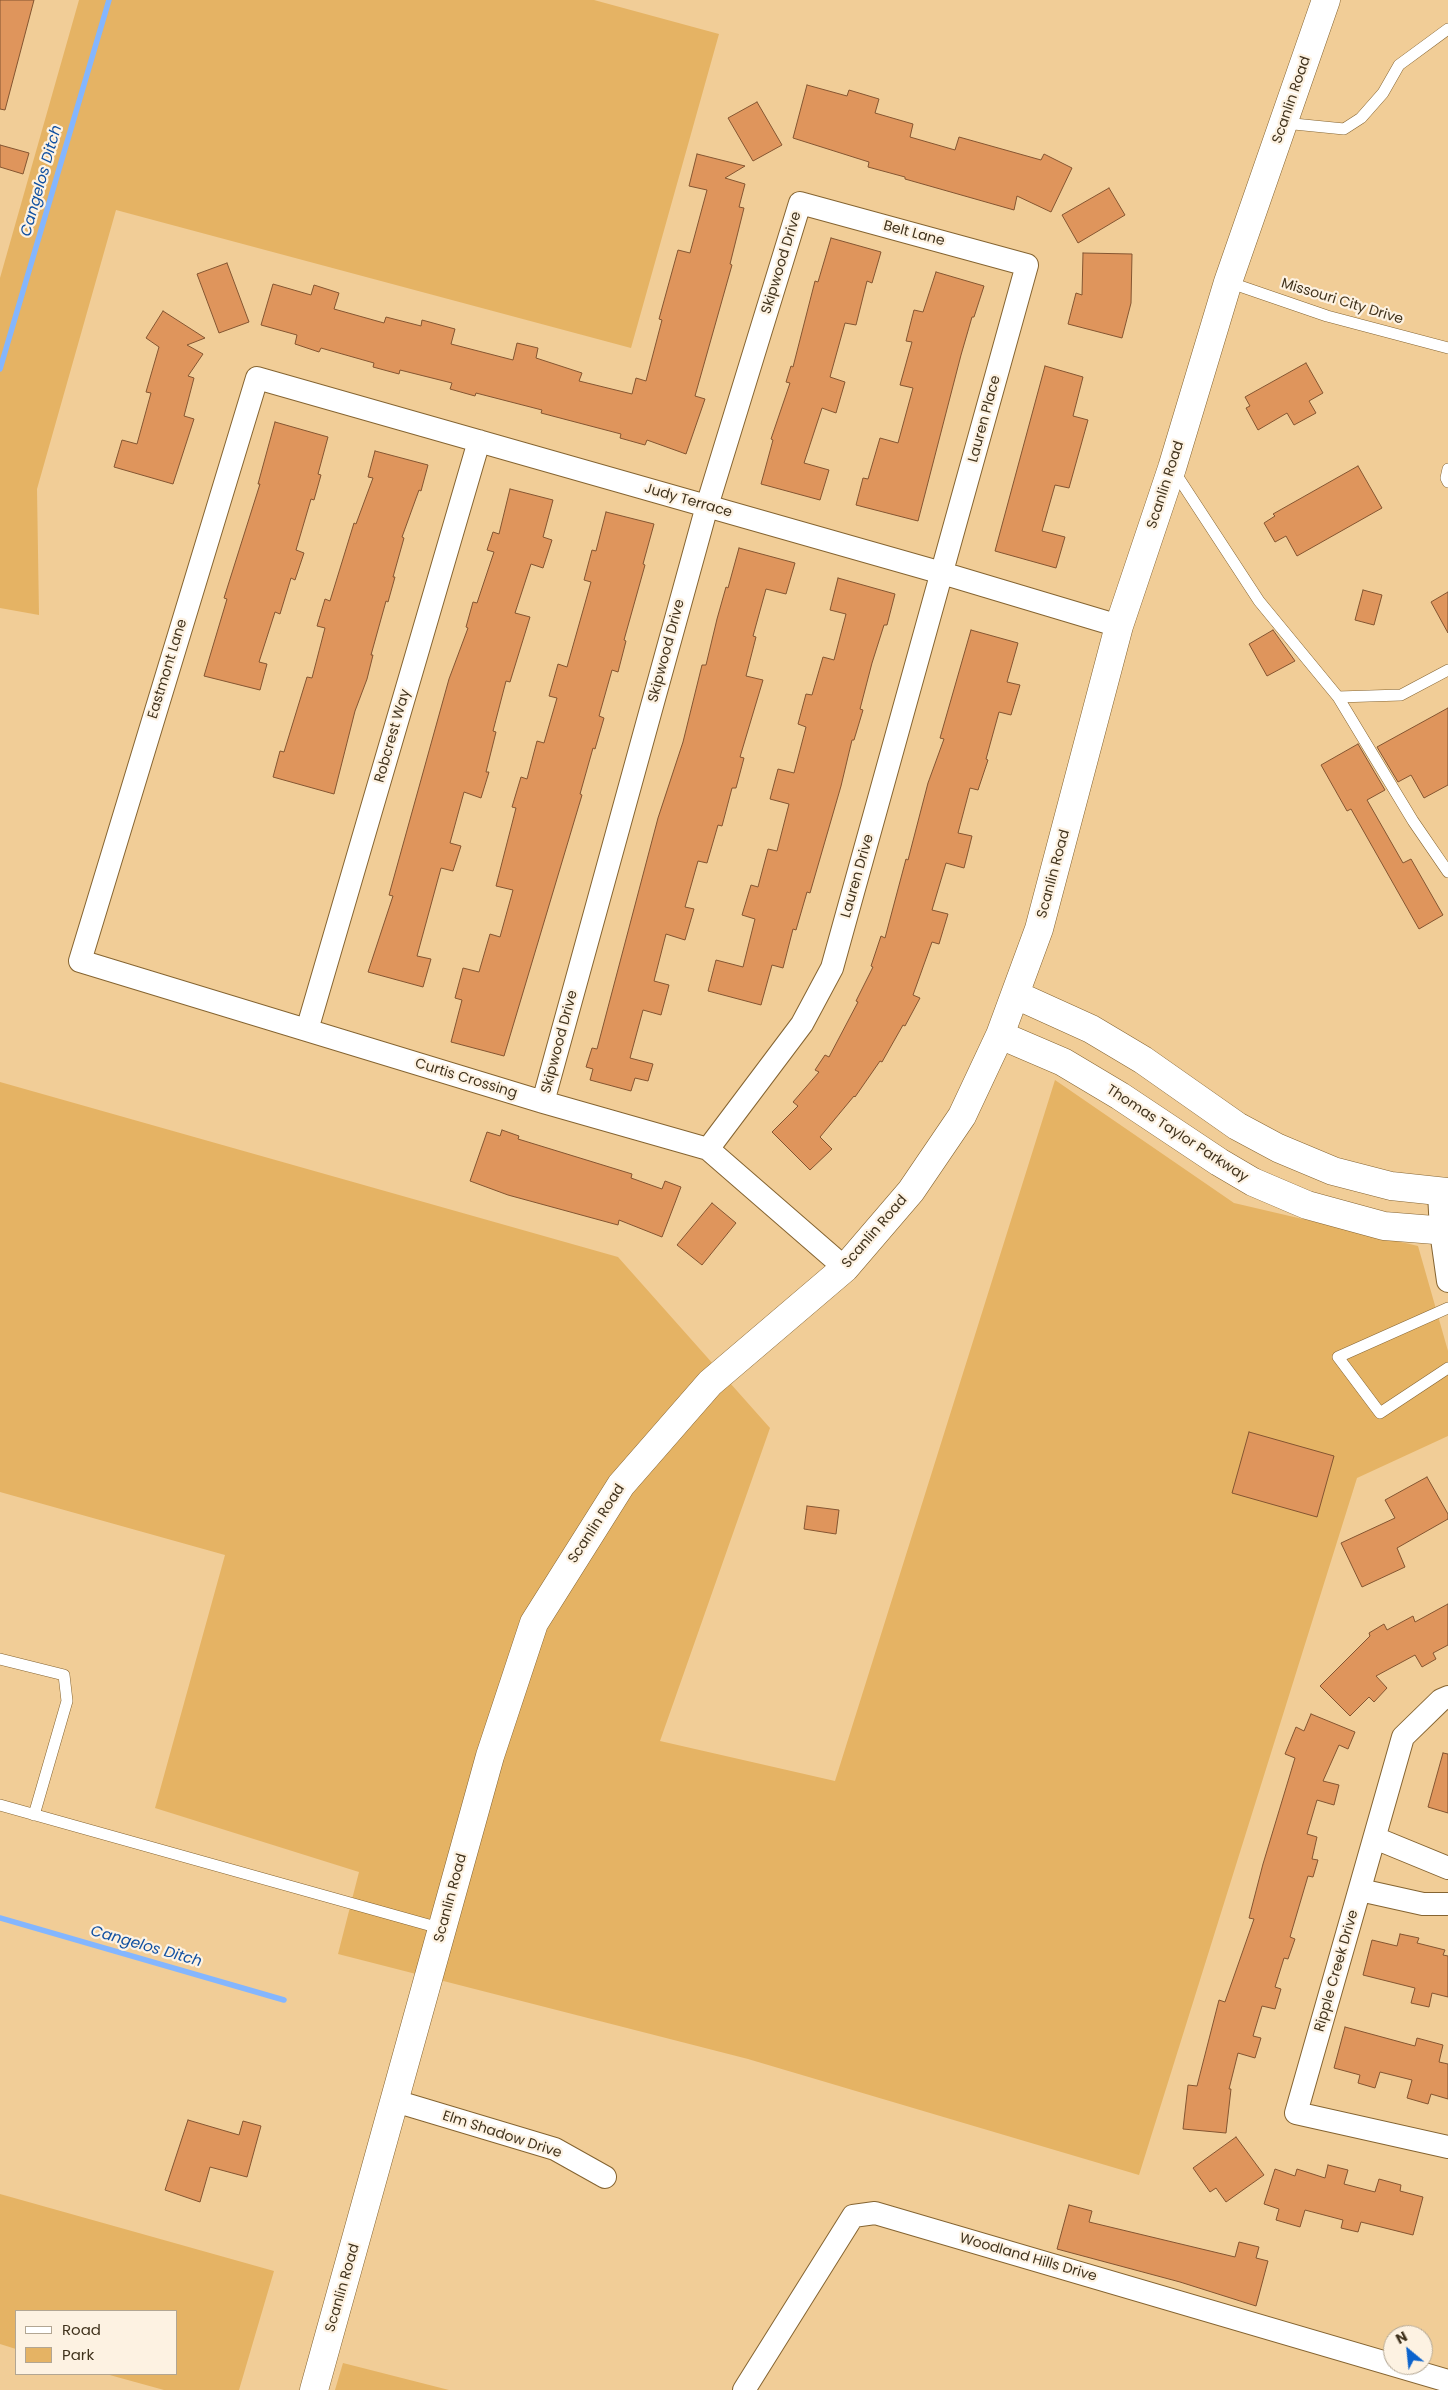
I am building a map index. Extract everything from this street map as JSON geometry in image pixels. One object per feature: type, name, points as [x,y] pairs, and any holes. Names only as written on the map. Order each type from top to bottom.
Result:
[{"type":"street","name":"Scanlin Road","points":[[314,2390],[396,2101],[490,1756],[534,1623],[621,1485],[710,1383],[845,1268],[911,1192],[962,1116],[1000,1035],[1039,929],[1119,626],[1172,468],[1228,282],[1326,0]]},
{"type":"street","name":"Belt Lane","points":[[800,203],[1027,265]]},
{"type":"street","name":"Skipwood Drive","points":[[544,1102],[707,506],[800,203]]},
{"type":"street","name":"Lauren Place","points":[[942,573],[1027,265]]},
{"type":"street","name":"Judy Terrace","points":[[257,378],[942,573],[1119,626]]},
{"type":"street","name":"Eastmont Lane","points":[[80,961],[257,378]]},
{"type":"street","name":"Robcrest Way","points":[[306,1030],[479,441]]},
{"type":"street","name":"Lauren Drive","points":[[708,1149],[802,1024],[832,968],[942,573]]},
{"type":"street","name":"Curtis Crossing","points":[[80,961],[544,1102],[708,1149],[845,1268]]},
{"type":"street","points":[[1016,995],[1098,1033],[1143,1060],[1237,1126],[1278,1148],[1333,1171],[1391,1186],[1444,1192],[1444,1231],[1448,1282]]},
{"type":"street","name":"Thomas Taylor Parkway","points":[[1000,1035],[1063,1062],[1120,1096],[1219,1162],[1253,1182],[1307,1205],[1384,1226],[1444,1231]]},
{"type":"street","name":"Ripple Creek Drive","points":[[1448,1697],[1441,1700],[1403,1737],[1296,2113],[1448,2148]]},
{"type":"street","points":[[1375,1838],[1448,1868]]},
{"type":"street","points":[[1360,1890],[1423,1904],[1448,1904]]},
{"type":"street","name":"Elm Shadow Drive","points":[[396,2101],[555,2150],[605,2177]]},
{"type":"street","name":"Woodland Hills Drive","points":[[744,2390],[853,2216],[875,2213],[1448,2381]]},
{"type":"lane","points":[[1284,123],[1344,129],[1361,118],[1382,93],[1399,65],[1448,29]]},
{"type":"lane","name":"Missouri City Drive","points":[[1228,282],[1327,316],[1448,348]]},
{"type":"lane","points":[[1172,468],[1259,601],[1338,697],[1413,821],[1448,872]]},
{"type":"lane","points":[[1448,469],[1446,478],[1448,482]]},
{"type":"lane","points":[[1338,697],[1401,695],[1448,670]]},
{"type":"lane","points":[[1448,1308],[1338,1357],[1380,1413],[1448,1368]]},
{"type":"lane","points":[[0,1659],[64,1675],[67,1701],[34,1815]]},
{"type":"lane","points":[[0,1805],[443,1928]]},
{"type":"green space","points":[[79,0],[594,0],[719,34],[631,348],[116,210],[37,489],[39,615],[0,608],[0,278]]},
{"type":"green space","points":[[1055,1080],[1234,1203],[1418,1246],[1448,1351],[1448,1436],[1357,1478],[1139,2175],[748,2059],[338,1954],[359,1872],[155,1808],[225,1555],[0,1492],[0,1082],[618,1257],[770,1428],[660,1741],[835,1781]]},
{"type":"green space","points":[[0,2194],[274,2271],[239,2390],[164,2390],[110,2375],[178,2375],[178,2310],[15,2310],[15,2349],[0,2344]]},
{"type":"green space","points":[[343,2363],[449,2390],[335,2390]]},
{"type":"building","points":[[0,0],[34,0],[5,110],[0,109]]},
{"type":"building","points":[[807,85],[847,96],[849,90],[879,99],[875,113],[913,124],[910,137],[955,150],[959,137],[1041,160],[1044,154],[1072,168],[1051,212],[1017,196],[1014,210],[905,179],[905,177],[868,167],[869,162],[793,138]]},
{"type":"building","points":[[757,102],[782,145],[753,161],[728,118]]},
{"type":"building","points":[[0,145],[29,153],[23,174],[0,167]]},
{"type":"building","points":[[697,154],[745,166],[725,178],[745,184],[739,207],[744,208],[730,264],[732,265],[695,396],[705,399],[686,454],[647,440],[645,445],[620,438],[621,434],[541,413],[542,410],[476,393],[475,396],[450,389],[452,383],[400,370],[399,374],[373,367],[374,363],[321,348],[319,352],[295,344],[297,335],[261,325],[273,284],[311,295],[314,285],[339,293],[334,309],[384,323],[386,317],[421,326],[422,320],[455,329],[451,344],[513,360],[517,343],[538,348],[536,358],[582,373],[579,381],[632,394],[636,378],[646,381],[662,320],[659,319],[678,250],[690,253],[707,190],[689,186]]},
{"type":"building","points":[[1109,188],[1125,215],[1078,243],[1062,215]]},
{"type":"building","points":[[831,238],[881,252],[872,283],[867,281],[856,325],[845,323],[830,377],[845,382],[836,413],[822,408],[804,463],[829,470],[820,500],[761,484],[773,440],[771,439],[790,383],[786,382],[791,366],[793,367],[815,281],[818,282]]},
{"type":"building","points":[[1083,253],[1132,254],[1131,303],[1122,338],[1068,324],[1076,293],[1082,295]]},
{"type":"building","points":[[227,263],[249,322],[219,333],[197,274]]},
{"type":"building","points":[[936,272],[984,286],[974,317],[972,317],[961,355],[918,521],[856,505],[863,478],[868,479],[880,438],[898,443],[913,388],[900,385],[912,342],[906,341],[914,310],[923,312]]},
{"type":"building","points":[[163,311],[205,338],[187,345],[203,354],[188,376],[194,378],[184,416],[194,419],[173,484],[114,467],[122,440],[137,444],[151,393],[146,392],[159,347],[146,338]]},
{"type":"building","points":[[1306,363],[1323,393],[1309,401],[1316,413],[1294,425],[1287,413],[1258,430],[1246,408],[1250,406],[1245,397]]},
{"type":"building","points":[[1045,366],[1083,377],[1073,416],[1088,420],[1069,488],[1055,485],[1042,531],[1065,537],[1056,568],[995,551]]},
{"type":"building","points":[[275,422],[328,437],[318,474],[321,475],[314,500],[311,499],[296,550],[304,553],[295,580],[291,578],[280,614],[275,612],[259,662],[267,664],[260,690],[204,676],[227,599],[224,598],[260,484],[258,484]]},
{"type":"building","points":[[375,451],[428,465],[421,491],[419,490],[402,537],[404,538],[393,577],[395,577],[388,602],[386,601],[371,655],[373,655],[367,679],[355,711],[334,794],[273,777],[280,751],[284,752],[307,677],[312,678],[325,628],[317,626],[325,599],[330,601],[354,523],[356,524],[373,478],[368,477]]},
{"type":"building","points":[[1358,466],[1382,508],[1297,556],[1286,536],[1275,542],[1264,523],[1275,516],[1273,514]]},
{"type":"building","points":[[510,489],[553,500],[543,537],[552,540],[543,568],[531,564],[515,613],[530,617],[510,682],[506,681],[493,731],[496,732],[486,772],[489,772],[481,798],[464,792],[450,843],[461,846],[453,871],[441,868],[417,956],[431,959],[423,987],[368,972],[393,896],[389,895],[449,679],[468,628],[466,627],[473,602],[477,603],[494,552],[487,550],[493,532],[499,534]]},
{"type":"building","points":[[606,512],[654,524],[643,564],[645,565],[624,640],[626,641],[618,672],[612,670],[599,716],[604,718],[595,749],[593,748],[580,794],[582,795],[504,1056],[451,1042],[462,1000],[455,998],[463,968],[479,972],[490,934],[500,937],[513,890],[496,886],[516,808],[512,807],[521,777],[527,779],[537,741],[544,743],[557,698],[549,696],[558,664],[567,667],[591,582],[584,580],[592,550],[596,551]]},
{"type":"building","points":[[739,548],[795,563],[786,594],[766,589],[753,636],[756,637],[746,676],[763,680],[740,757],[744,758],[736,788],[732,788],[722,826],[718,825],[707,863],[698,861],[685,907],[694,909],[685,940],[666,934],[654,981],[669,985],[661,1015],[643,1010],[630,1058],[653,1064],[648,1081],[635,1078],[631,1091],[590,1080],[593,1069],[586,1067],[592,1048],[597,1049],[658,818],[683,742],[702,665],[706,665],[726,587],[728,588]]},
{"type":"building","points":[[838,578],[895,594],[887,625],[884,625],[872,663],[860,709],[863,710],[854,740],[852,740],[841,786],[810,893],[807,892],[796,930],[793,929],[783,968],[772,965],[761,1005],[708,991],[716,960],[743,967],[755,919],[742,915],[751,885],[758,887],[768,849],[777,851],[789,804],[770,799],[778,769],[794,773],[806,727],[798,724],[806,694],[812,695],[823,657],[834,660],[846,614],[830,610]]},
{"type":"building","points":[[1363,590],[1382,595],[1374,625],[1355,620]]},
{"type":"building","points":[[1448,592],[1448,633],[1431,602]]},
{"type":"building","points":[[971,630],[1018,643],[1007,682],[1020,685],[1011,715],[999,712],[986,759],[988,760],[978,790],[970,788],[958,833],[972,836],[964,868],[946,863],[932,910],[948,914],[939,944],[932,942],[913,995],[920,998],[882,1062],[880,1061],[855,1097],[820,1137],[832,1149],[810,1170],[772,1132],[798,1106],[793,1102],[819,1072],[815,1070],[825,1055],[829,1057],[858,1002],[856,1001],[873,967],[871,966],[881,936],[885,938],[928,783],[944,739],[940,738]]},
{"type":"building","points":[[1273,630],[1295,661],[1267,676],[1249,644]]},
{"type":"building","points":[[1448,708],[1448,785],[1424,798],[1411,775],[1398,782],[1377,747]]},
{"type":"building","points":[[1358,744],[1385,790],[1367,800],[1403,863],[1411,859],[1443,915],[1419,929],[1351,809],[1347,811],[1321,765]]},
{"type":"building","points":[[502,1130],[519,1136],[518,1139],[632,1174],[631,1178],[662,1189],[665,1181],[681,1187],[662,1237],[619,1220],[618,1225],[508,1195],[470,1181],[487,1132],[500,1136]]},
{"type":"building","points":[[712,1203],[736,1223],[702,1265],[677,1245]]},
{"type":"building","points":[[1249,1432],[1334,1456],[1317,1517],[1232,1493]]},
{"type":"building","points":[[1427,1477],[1448,1514],[1448,1519],[1397,1548],[1405,1567],[1362,1587],[1341,1543],[1395,1518],[1385,1500]]},
{"type":"building","points":[[807,1506],[839,1510],[836,1534],[804,1529]]},
{"type":"building","points":[[1448,1604],[1448,1645],[1433,1653],[1436,1659],[1422,1667],[1415,1655],[1376,1676],[1387,1688],[1374,1702],[1369,1697],[1350,1716],[1320,1686],[1370,1636],[1369,1633],[1384,1624],[1387,1630],[1413,1616],[1415,1622]]},
{"type":"building","points":[[1311,1714],[1355,1732],[1348,1749],[1339,1745],[1323,1781],[1339,1785],[1334,1805],[1317,1800],[1307,1834],[1317,1837],[1312,1859],[1318,1860],[1313,1877],[1308,1876],[1290,1937],[1295,1939],[1288,1959],[1284,1958],[1275,1987],[1281,1989],[1275,2009],[1262,2006],[1253,2036],[1261,2038],[1255,2058],[1238,2053],[1229,2089],[1231,2089],[1226,2133],[1183,2129],[1188,2085],[1197,2086],[1219,2000],[1225,2002],[1254,1919],[1249,1918],[1295,1758],[1285,1754],[1296,1727],[1304,1731]]},
{"type":"building","points":[[1443,1753],[1448,1754],[1448,1813],[1428,1807]]},
{"type":"building","points":[[1400,1934],[1419,1938],[1417,1943],[1445,1950],[1443,1955],[1448,1956],[1448,1997],[1432,1993],[1429,2007],[1411,2003],[1415,1988],[1363,1975],[1372,1940],[1397,1946]]},
{"type":"building","points":[[1345,2027],[1415,2046],[1417,2038],[1443,2045],[1439,2062],[1448,2064],[1448,2099],[1431,2094],[1428,2104],[1407,2098],[1412,2080],[1380,2072],[1375,2088],[1358,2083],[1360,2075],[1334,2068]]},
{"type":"building","points":[[188,2120],[239,2135],[243,2121],[261,2126],[247,2177],[210,2167],[200,2202],[165,2190]]},
{"type":"building","points":[[1236,2137],[1264,2175],[1226,2202],[1216,2188],[1210,2192],[1193,2168]]},
{"type":"building","points":[[1328,2165],[1348,2170],[1344,2184],[1375,2192],[1379,2179],[1401,2185],[1400,2191],[1423,2197],[1413,2235],[1361,2222],[1358,2232],[1341,2228],[1343,2220],[1305,2210],[1300,2227],[1276,2220],[1279,2209],[1264,2204],[1275,2169],[1295,2176],[1297,2169],[1325,2178]]},
{"type":"building","points":[[1069,2205],[1092,2211],[1089,2222],[1235,2257],[1239,2242],[1259,2247],[1256,2258],[1268,2261],[1256,2306],[1180,2282],[1057,2249]]},
{"type":"waterway","name":"Cangelos Ditch","points":[[0,369],[109,0]]},
{"type":"waterway","name":"Cangelos Ditch","points":[[0,1918],[284,2000]]}]
